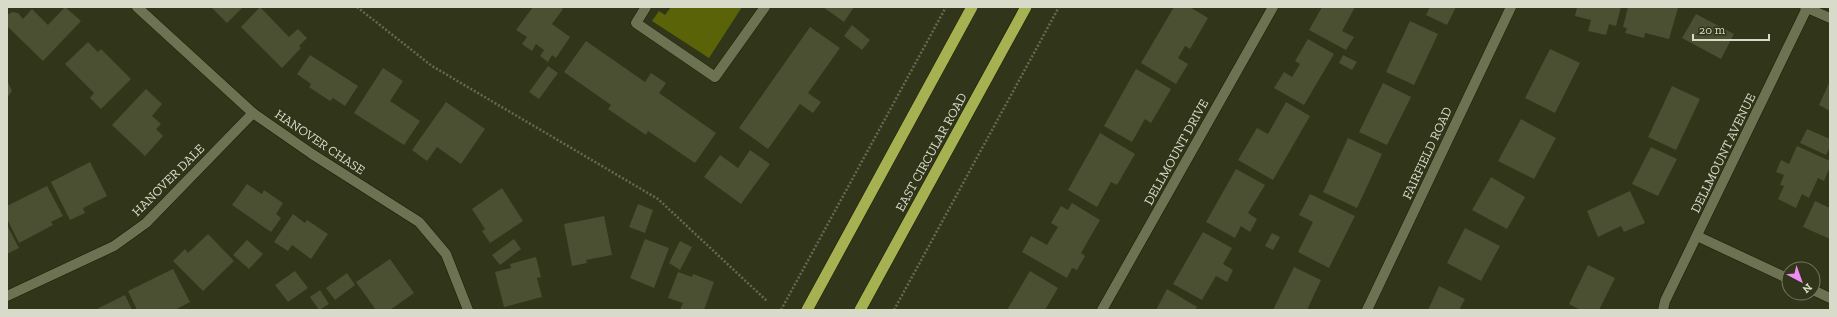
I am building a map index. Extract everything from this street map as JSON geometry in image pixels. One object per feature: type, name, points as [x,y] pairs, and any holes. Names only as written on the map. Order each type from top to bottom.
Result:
[{"type":"highway","points":[[807,310],[972,7]]},
{"type":"highway","name":"EAST CIRCULAR ROAD","points":[[860,310],[1026,7]]},
{"type":"street","name":"HANOVER CHASE","points":[[137,7],[253,113],[312,154],[419,222],[446,254],[468,310]]},
{"type":"street","points":[[646,7],[636,23],[716,77],[765,7]]},
{"type":"street","name":"DELLMOUNT DRIVE","points":[[1102,310],[1273,7]]},
{"type":"street","name":"FAIRFIELD ROAD","points":[[1367,310],[1511,7]]},
{"type":"street","points":[[1806,7],[1830,18]]},
{"type":"street","name":"DELLMOUNT AVENUE","points":[[1663,310],[1665,301],[1806,7]]},
{"type":"street","name":"HANOVER DALE","points":[[7,296],[114,246],[146,223],[253,113]]},
{"type":"street","points":[[1697,236],[1781,275]]},
{"type":"path","points":[[357,7],[432,66],[658,199],[767,301]]},
{"type":"path","points":[[781,310],[946,7]]},
{"type":"path","points":[[894,310],[1059,7]]},
{"type":"green space","points":[[671,7],[742,7],[709,58],[652,21],[659,11],[665,15]]},
{"type":"building","points":[[65,7],[81,21],[43,61],[7,26],[7,15],[12,12],[18,13],[23,19],[32,9],[48,25]]},
{"type":"building","points":[[211,7],[243,7],[227,23]]},
{"type":"building","points":[[260,7],[289,37],[298,29],[307,38],[299,46],[301,48],[282,68],[241,27]]},
{"type":"building","points":[[533,7],[560,7],[563,9],[552,24],[570,37],[556,58],[552,55],[548,62],[540,56],[544,50],[536,44],[532,51],[522,44],[527,37],[516,30]]},
{"type":"building","points":[[823,7],[854,7],[844,22]]},
{"type":"building","points":[[1174,7],[1190,7],[1208,18],[1190,49],[1185,46],[1178,58],[1188,64],[1176,84],[1141,63]]},
{"type":"building","points":[[1322,7],[1355,7],[1342,31],[1354,37],[1346,50],[1309,30]]},
{"type":"building","points":[[1430,7],[1456,7],[1447,25],[1426,15]]},
{"type":"building","points":[[1577,7],[1621,7],[1616,26],[1609,24],[1606,35],[1588,31],[1591,20],[1575,16]]},
{"type":"building","points":[[1628,7],[1678,8],[1669,39],[1645,33],[1644,38],[1625,33],[1627,28],[1623,27]]},
{"type":"building","points":[[1696,14],[1734,34],[1721,59],[1682,38]]},
{"type":"building","points":[[1410,21],[1438,34],[1414,85],[1386,72]]},
{"type":"building","points":[[852,25],[870,40],[862,50],[844,36]]},
{"type":"building","points":[[810,27],[840,48],[808,93],[821,102],[813,113],[800,104],[768,149],[739,128]]},
{"type":"building","points":[[1308,39],[1334,54],[1304,105],[1274,88],[1284,72],[1292,77],[1300,64],[1295,61]]},
{"type":"building","points":[[586,41],[645,82],[651,73],[666,83],[659,93],[716,133],[695,163],[648,131],[646,135],[608,109],[611,105],[564,72]]},
{"type":"building","points":[[88,42],[98,52],[101,49],[131,79],[101,109],[90,98],[94,93],[65,64]]},
{"type":"building","points":[[1550,49],[1580,63],[1555,113],[1525,98]]},
{"type":"building","points":[[310,55],[358,86],[345,106],[333,98],[330,101],[309,87],[311,84],[297,74]]},
{"type":"building","points":[[1343,55],[1357,62],[1352,70],[1339,63]]},
{"type":"building","points":[[548,66],[558,73],[539,99],[529,92]]},
{"type":"building","points":[[383,68],[403,81],[390,101],[420,121],[404,145],[354,113]]},
{"type":"building","points":[[1136,69],[1171,89],[1151,123],[1145,119],[1132,142],[1104,126]]},
{"type":"building","points":[[7,80],[12,91],[7,98]]},
{"type":"building","points":[[1830,81],[1830,111],[1819,105]]},
{"type":"building","points":[[1383,83],[1411,97],[1387,145],[1359,132]]},
{"type":"building","points":[[1672,86],[1700,99],[1676,150],[1648,137]]},
{"type":"building","points":[[146,89],[162,104],[152,116],[161,124],[156,129],[163,136],[145,156],[112,125]]},
{"type":"building","points":[[446,102],[485,129],[461,164],[437,147],[427,161],[412,150]]},
{"type":"building","points":[[1286,102],[1310,116],[1273,180],[1238,160],[1257,128],[1268,134]]},
{"type":"building","points":[[1521,119],[1556,138],[1534,179],[1498,161]]},
{"type":"building","points":[[1807,129],[1830,139],[1830,147],[1826,155],[1800,143]]},
{"type":"building","points":[[1100,133],[1135,154],[1117,185],[1111,182],[1097,207],[1068,190]]},
{"type":"building","points":[[1348,138],[1382,154],[1357,208],[1323,192]]},
{"type":"building","points":[[1797,146],[1830,161],[1830,167],[1824,181],[1818,178],[1809,198],[1802,194],[1796,208],[1778,199],[1784,186],[1780,185],[1784,175],[1776,172],[1781,160],[1789,164]]},
{"type":"building","points":[[1651,147],[1677,159],[1658,196],[1632,184]]},
{"type":"building","points":[[750,150],[770,164],[741,204],[704,177],[720,155],[738,168]]},
{"type":"building","points":[[90,162],[107,196],[83,208],[85,213],[70,220],[51,182]]},
{"type":"building","points":[[1236,169],[1265,185],[1248,213],[1257,219],[1250,232],[1241,226],[1235,238],[1206,222]]},
{"type":"building","points":[[1491,177],[1525,197],[1507,229],[1472,210]]},
{"type":"building","points":[[247,184],[262,194],[264,190],[283,203],[276,214],[281,218],[271,232],[232,205]]},
{"type":"building","points":[[47,186],[63,216],[51,222],[53,225],[19,243],[7,219],[7,206]]},
{"type":"building","points":[[502,188],[523,221],[490,243],[482,231],[485,229],[472,209]]},
{"type":"building","points":[[1630,191],[1645,223],[1624,232],[1621,226],[1598,237],[1587,211]]},
{"type":"building","points":[[1310,194],[1355,216],[1329,268],[1298,252],[1313,222],[1299,215]]},
{"type":"building","points":[[1815,201],[1830,208],[1830,239],[1803,227]]},
{"type":"building","points":[[1072,203],[1100,220],[1081,253],[1085,256],[1077,270],[1072,268],[1067,278],[1022,252],[1031,236],[1047,245],[1058,227],[1051,223],[1061,206],[1068,210]]},
{"type":"building","points":[[638,204],[653,210],[645,233],[629,227]]},
{"type":"building","points":[[293,214],[305,223],[307,220],[328,234],[311,259],[292,245],[288,251],[274,242]]},
{"type":"building","points":[[604,216],[612,255],[586,260],[587,263],[572,266],[564,224]]},
{"type":"building","points":[[7,225],[19,248],[7,254]]},
{"type":"building","points":[[1465,228],[1500,246],[1481,281],[1447,263]]},
{"type":"building","points":[[1203,232],[1232,248],[1223,264],[1233,270],[1227,282],[1216,276],[1202,300],[1173,284]]},
{"type":"building","points":[[1272,233],[1280,237],[1273,250],[1265,246]]},
{"type":"building","points":[[208,234],[234,261],[203,291],[173,261],[185,249],[188,253]]},
{"type":"building","points":[[514,239],[521,249],[500,265],[492,255]]},
{"type":"building","points":[[645,239],[669,248],[654,288],[630,278]]},
{"type":"building","points":[[247,240],[263,254],[249,269],[233,255]]},
{"type":"building","points":[[680,241],[692,247],[680,270],[669,263]]},
{"type":"building","points":[[536,257],[541,277],[537,278],[542,297],[504,307],[495,272],[511,268],[510,264]]},
{"type":"building","points":[[390,259],[414,293],[390,310],[376,310],[356,282]]},
{"type":"building","points":[[1588,265],[1615,278],[1599,310],[1581,310],[1569,304]]},
{"type":"building","points":[[1294,267],[1321,280],[1307,310],[1273,310]]},
{"type":"building","points":[[173,269],[190,302],[175,310],[137,310],[128,291]]},
{"type":"building","points":[[295,271],[308,288],[288,302],[275,285]]},
{"type":"building","points":[[1030,271],[1058,288],[1045,310],[1007,310]]},
{"type":"building","points":[[678,272],[692,277],[693,274],[714,282],[704,310],[680,310],[683,303],[668,298]]},
{"type":"building","points":[[347,273],[355,285],[335,300],[326,288]]},
{"type":"building","points":[[1439,286],[1465,299],[1459,310],[1428,310]]},
{"type":"building","points":[[1167,289],[1197,307],[1195,310],[1156,310]]},
{"type":"building","points":[[320,290],[329,304],[319,310],[310,297]]},
{"type":"building","points":[[125,295],[132,310],[95,310]]}]
